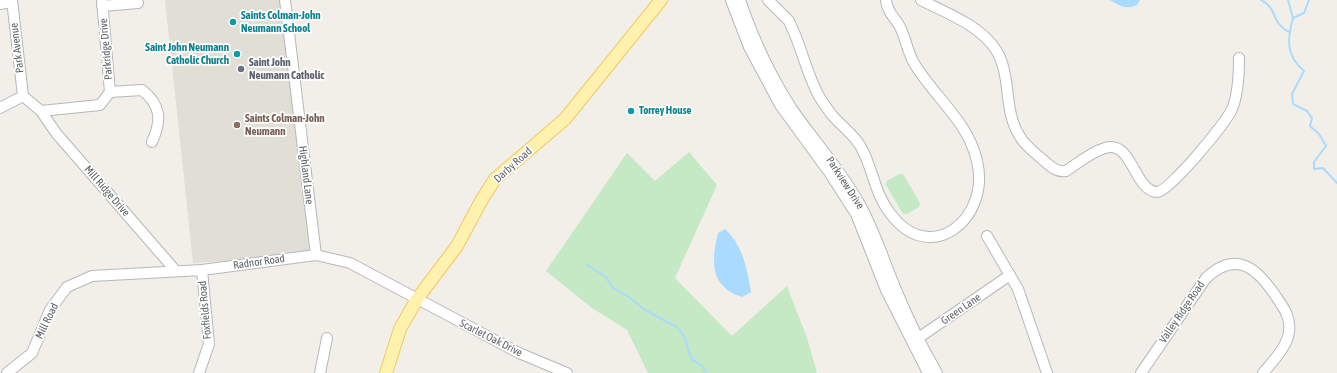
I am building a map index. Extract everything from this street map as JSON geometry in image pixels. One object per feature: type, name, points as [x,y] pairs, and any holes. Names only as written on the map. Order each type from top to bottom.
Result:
[{"type":"main road","name":"Darby Road","points":[[386,373],[400,329],[417,299],[457,246],[480,201],[495,179],[513,162],[550,133],[574,108],[661,0]]},
{"type":"street","name":"Highland Lane","points":[[285,0],[316,255]]},
{"type":"street","name":"Parkview Drive","points":[[731,0],[748,34],[773,76],[783,103],[850,187],[868,220],[888,283],[928,373]]},
{"type":"street","name":"Parkview Drive","points":[[740,0],[748,34]]},
{"type":"street","points":[[768,0],[788,21],[792,28],[811,80],[820,97],[832,115],[859,144],[877,191],[894,220],[906,230],[917,235],[929,237],[943,235],[964,221],[975,204],[980,176],[977,160],[964,128],[929,85],[913,62],[901,28],[889,12],[886,0]]},
{"type":"street","points":[[921,0],[978,31],[995,49],[1002,63],[1010,113],[1016,131],[1027,145],[1052,167],[1059,171],[1066,171],[1103,148],[1114,147],[1125,154],[1144,185],[1153,192],[1160,192],[1173,182],[1227,118],[1234,102],[1239,58]]},
{"type":"street","points":[[0,4],[12,1]]},
{"type":"street","name":"Park Avenue","points":[[12,1],[23,96]]},
{"type":"street","name":"Parkridge Drive","points":[[41,111],[100,105],[110,92],[102,3],[138,3]]},
{"type":"street","name":"Parkridge Drive","points":[[110,92],[142,90],[150,96],[158,110],[157,130],[152,142]]},
{"type":"street","points":[[0,108],[23,96],[41,111]]},
{"type":"street","name":"Mill Ridge Drive","points":[[41,111],[56,134],[175,270]]},
{"type":"street","points":[[987,236],[1018,289],[1047,373]]},
{"type":"street","name":"Radnor Road","points":[[92,276],[175,270],[202,270],[316,255],[350,263],[417,299]]},
{"type":"street","name":"Valley Ridge Road","points":[[1141,373],[1206,278],[1219,267],[1233,264],[1252,269],[1264,279],[1289,319],[1289,332],[1285,344],[1263,373]]},
{"type":"street","name":"Foxfields Road","points":[[199,373],[209,344],[202,270]]},
{"type":"street","name":"Mill Road","points":[[8,373],[32,353],[50,310],[67,287],[92,276]]},
{"type":"street","name":"Green Lane","points":[[915,341],[1010,276]]},
{"type":"street","name":"Scarlet Oak Drive","points":[[417,299],[519,353],[567,373]]},
{"type":"street","points":[[320,373],[327,338]]},
{"type":"street","name":"Parkview Drive","points":[[915,341],[937,373]]},
{"type":"shaded area","name":"Saints Colman-John Neumann","points":[[165,0],[280,0],[311,251],[304,256],[193,263]]},
{"type":"green space","points":[[689,152],[717,185],[675,278],[732,336],[787,286],[807,338],[817,373],[648,373],[627,330],[592,308],[546,271],[627,153],[655,181]]},
{"type":"green space","points":[[899,174],[903,174],[920,203],[919,207],[907,214],[903,214],[886,185],[887,181]]},
{"type":"water","points":[[1110,0],[1140,0],[1137,5],[1126,7],[1120,6]]},
{"type":"water","points":[[725,229],[740,250],[748,274],[751,292],[742,297],[731,293],[724,287],[718,280],[715,272],[714,254],[718,233]]},
{"type":"waterway","points":[[1261,0],[1270,7],[1279,24],[1289,32]]},
{"type":"waterway","points":[[1288,0],[1293,18]]},
{"type":"waterway","points":[[1309,0],[1304,13],[1293,18],[1290,33],[1289,40],[1291,53],[1298,65],[1304,71],[1292,94],[1293,104],[1307,111],[1312,118],[1310,126],[1319,134],[1326,146],[1314,162],[1314,169],[1323,168],[1337,183]]},
{"type":"waterway","points":[[587,265],[605,276],[613,288],[629,297],[645,310],[677,327],[685,338],[691,359],[702,366],[707,373]]},
{"type":"place","name":"Saints Colman-John Neumann School","points":[[233,22]]},
{"type":"place","name":"Saint John Neumann Catholic Church","points":[[237,54]]},
{"type":"place","name":"Saint John Neumann Catholic","points":[[241,69]]},
{"type":"place","name":"Torrey House","points":[[631,111]]},
{"type":"place","name":"Saints Colman-John Neumann","points":[[237,125]]}]
